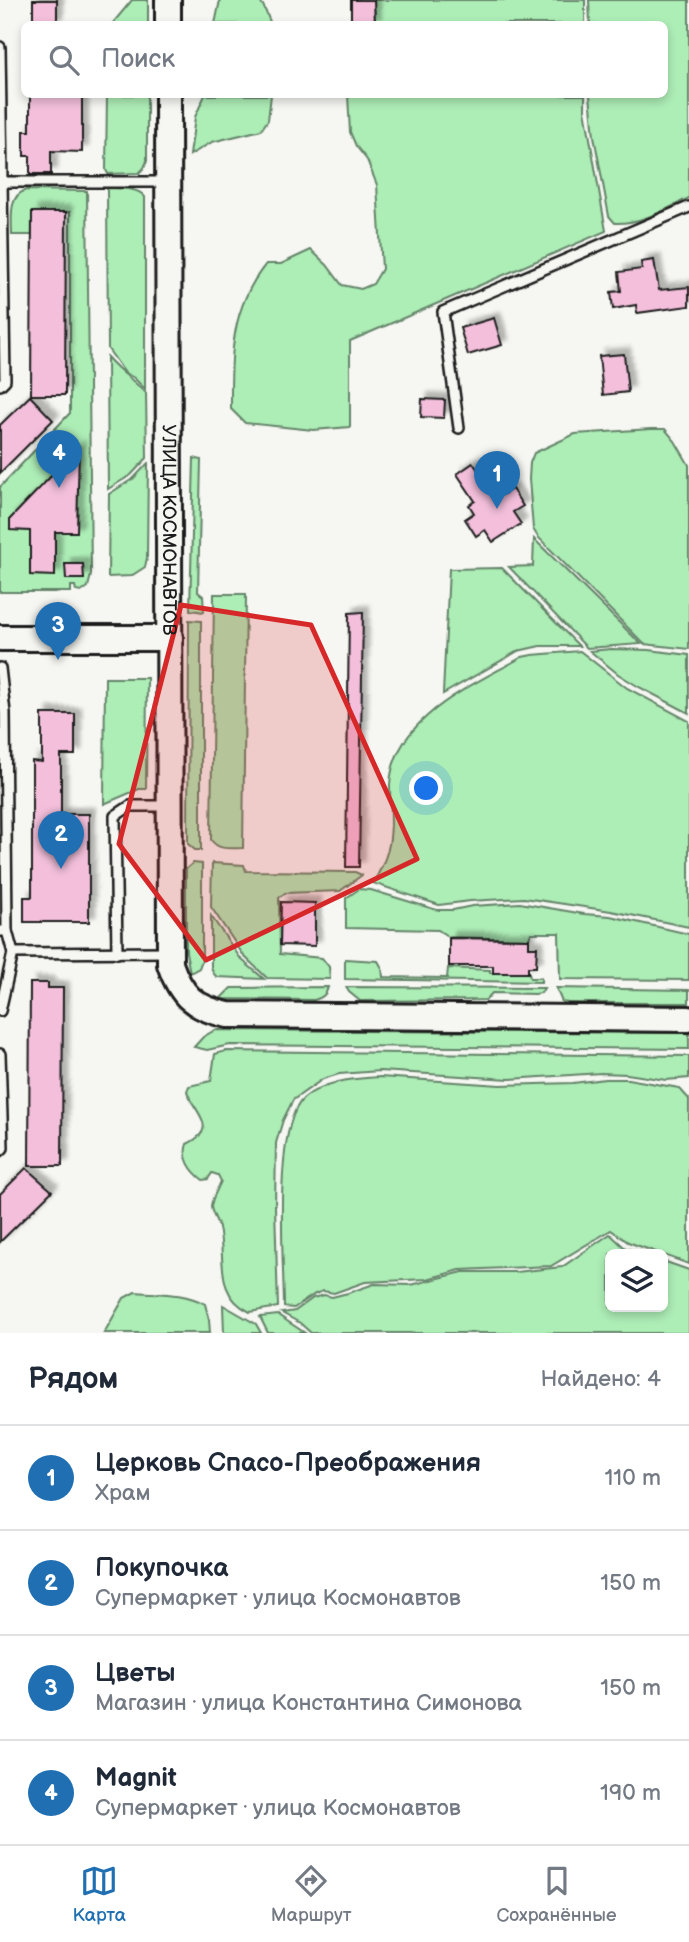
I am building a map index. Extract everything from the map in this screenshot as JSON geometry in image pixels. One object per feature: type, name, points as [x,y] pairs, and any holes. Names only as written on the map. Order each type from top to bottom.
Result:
[{"type":"main road","points":[[168,0],[168,21]]},
{"type":"main road","name":"УЛИЦА КОСМОНАВТОВ","points":[[168,98],[170,958]]},
{"type":"main road","points":[[0,638],[170,638]]},
{"type":"main road","points":[[170,958],[175,979],[191,1000],[201,1008],[228,1015],[689,1019]]},
{"type":"lane","points":[[0,47],[5,380],[0,385]]},
{"type":"lane","points":[[1,182],[167,183]]},
{"type":"lane","points":[[459,428],[443,312],[689,207]]},
{"type":"lane","points":[[0,668],[3,713],[4,931],[13,953],[0,1011]]},
{"type":"lane","points":[[117,953],[115,816],[130,806],[170,806]]},
{"type":"lane","points":[[13,953],[117,953],[170,958]]},
{"type":"lane","points":[[0,1054],[3,1148],[0,1151]]},
{"type":"highlighted area","points":[[181,605],[311,625],[417,859],[206,960],[119,844]]},
{"type":"green space","points":[[132,0],[148,0],[148,21],[114,21]]},
{"type":"green space","points":[[220,0],[257,0],[263,5],[270,21],[216,21]]},
{"type":"green space","points":[[374,0],[585,0],[585,21],[375,21]]},
{"type":"green space","points":[[589,0],[689,0],[689,198],[653,215],[625,223],[615,223],[609,216],[594,136],[590,98],[668,98],[668,21],[590,21]]},
{"type":"green space","points":[[107,98],[147,98],[147,161],[144,168],[139,173],[108,174]]},
{"type":"green space","points":[[204,98],[271,98],[268,120],[261,130],[212,142],[190,155],[195,117]]},
{"type":"green space","points":[[348,98],[585,98],[606,231],[350,341],[350,427],[313,430],[245,423],[231,409],[235,333],[245,298],[266,264],[281,264],[311,250],[342,285],[361,289],[373,284],[382,269],[377,185],[367,160],[356,146],[350,132]]},
{"type":"green space","points":[[107,188],[133,190],[145,197],[145,389],[125,373],[108,349]]},
{"type":"green space","points":[[26,190],[87,191],[91,575],[88,587],[81,592],[71,586],[71,592],[0,592],[0,487],[70,413],[70,212],[33,212],[32,235],[12,235],[14,202],[20,193]]},
{"type":"green space","points":[[107,357],[146,393],[147,458],[131,475],[108,489]]},
{"type":"green space","points":[[665,429],[689,465],[689,649],[644,644],[533,529],[529,479],[534,453],[575,434]]},
{"type":"green space","points":[[194,458],[201,460],[198,592],[203,596],[204,612],[190,610]]},
{"type":"green space","points":[[148,463],[145,567],[131,576],[108,577],[109,494],[134,478]]},
{"type":"green space","points":[[534,539],[641,644],[587,648],[509,567],[533,566]]},
{"type":"green space","points":[[502,568],[579,646],[540,646],[518,651],[443,694],[449,569]]},
{"type":"green space","points":[[214,594],[246,594],[243,848],[221,847],[211,840]]},
{"type":"green space","points":[[189,620],[201,621],[201,850],[195,850],[188,844]]},
{"type":"green space","points":[[611,649],[689,655],[689,713],[618,674],[590,651]]},
{"type":"green space","points":[[580,651],[627,688],[689,721],[689,927],[611,911],[524,898],[439,905],[373,883],[384,862],[390,841],[390,785],[394,761],[405,741],[420,723],[459,693],[522,657]]},
{"type":"green space","points":[[105,678],[147,678],[146,789],[139,789],[104,804]]},
{"type":"green space","points":[[193,863],[202,864],[202,960],[199,968],[190,973],[186,952],[186,869]]},
{"type":"green space","points":[[212,863],[244,865],[246,871],[355,872],[362,875],[340,891],[285,893],[279,898],[280,954],[322,958],[329,967],[330,979],[267,978],[244,956],[211,907]]},
{"type":"green space","points":[[359,889],[371,890],[437,910],[520,903],[610,916],[689,934],[689,980],[560,979],[559,933],[531,933],[529,939],[449,937],[438,930],[346,928],[346,898]]},
{"type":"green space","points":[[211,916],[241,959],[264,979],[217,977],[213,973]]},
{"type":"green space","points":[[345,959],[378,961],[383,977],[447,978],[448,968],[490,970],[490,973],[529,973],[530,978],[541,978],[541,982],[345,979]]},
{"type":"green space","points":[[328,987],[323,996],[314,1000],[220,999],[231,988]]},
{"type":"green space","points":[[346,987],[544,988],[541,993],[535,994],[492,993],[486,1000],[360,1001]]},
{"type":"green space","points":[[556,988],[689,990],[689,1003],[568,1003],[562,1002]]},
{"type":"green space","points":[[215,1030],[689,1033],[689,1049],[230,1045],[207,1050],[194,1047],[203,1037]]},
{"type":"green space","points":[[226,1051],[689,1056],[689,1078],[666,1080],[601,1073],[510,1079],[380,1071],[339,1074],[323,1079],[293,1100],[283,1120],[276,1143],[278,1307],[250,1312],[239,1305],[226,1286],[219,1228],[211,1207],[221,1181],[218,1175],[212,1173],[208,1179],[203,1180],[191,1168],[186,1154],[187,1144],[197,1138],[204,1125],[187,1091],[189,1086],[211,1081],[215,1054]]},
{"type":"green space","points":[[380,1077],[500,1085],[628,1079],[679,1088],[689,1099],[689,1264],[668,1256],[668,1249],[647,1249],[628,1242],[611,1230],[551,1266],[460,1270],[427,1279],[365,1282],[334,1293],[323,1291],[294,1308],[284,1307],[282,1196],[287,1136],[294,1113],[304,1098],[321,1087]]},
{"type":"green space","points":[[610,1234],[628,1249],[605,1249],[605,1312],[668,1312],[668,1263],[689,1270],[689,1333],[311,1333],[282,1313],[295,1311],[313,1298],[324,1295],[332,1297],[374,1284],[411,1285],[463,1272],[516,1272],[562,1267]]},
{"type":"green space","points":[[135,1292],[180,1295],[205,1304],[210,1333],[104,1333],[124,1298]]},
{"type":"green space","points":[[223,1305],[256,1324],[261,1333],[224,1333]]},
{"type":"green space","points":[[278,1315],[305,1333],[268,1333],[260,1317]]},
{"type":"building","points":[[33,0],[57,0],[57,21],[33,21]]},
{"type":"building","points":[[351,0],[374,0],[375,21],[351,21]]},
{"type":"building","points":[[30,98],[82,98],[82,152],[51,151],[51,174],[30,174],[30,156],[24,156],[24,131],[30,131]]},
{"type":"building","points":[[32,212],[66,212],[65,395],[31,395]]},
{"type":"building","points":[[654,260],[659,290],[689,287],[689,306],[637,313],[636,305],[613,309],[611,292],[621,291],[619,272],[642,269],[641,262]]},
{"type":"building","points":[[494,318],[502,345],[468,355],[460,328]]},
{"type":"building","points":[[624,354],[628,392],[603,395],[599,356]]},
{"type":"building","points":[[30,396],[53,420],[0,473],[0,425]]},
{"type":"building","points":[[422,399],[445,400],[444,418],[421,417]]},
{"type":"building","points":[[79,447],[77,532],[55,532],[55,576],[30,575],[30,531],[10,530],[10,519]]},
{"type":"building","points":[[473,463],[492,490],[497,487],[502,495],[512,489],[523,506],[513,512],[521,524],[493,542],[485,530],[476,536],[465,519],[474,513],[469,505],[475,501],[457,474]]},
{"type":"building","points":[[65,564],[83,564],[84,579],[66,579]]},
{"type":"building","points":[[363,612],[359,867],[346,867],[349,613]]},
{"type":"building","points":[[42,714],[75,714],[75,755],[61,755],[61,814],[89,814],[89,922],[24,922],[24,897],[32,897],[32,761],[42,762]]},
{"type":"building","points":[[281,902],[315,903],[315,946],[280,945]]},
{"type":"building","points":[[449,938],[529,939],[529,947],[537,947],[536,967],[528,967],[528,973],[493,973],[493,966],[449,966]]},
{"type":"building","points":[[30,983],[48,983],[48,988],[63,988],[62,1166],[29,1166]]},
{"type":"building","points":[[26,1168],[52,1191],[0,1242],[0,1194]]},
{"type":"place","name":"Magnit","points":[[59,488]]},
{"type":"place","name":"Церковь Спасо-Преображения","points":[[497,509]]},
{"type":"place","name":"Цветы","points":[[58,660]]},
{"type":"place","name":"Покупочка","points":[[61,869]]}]
